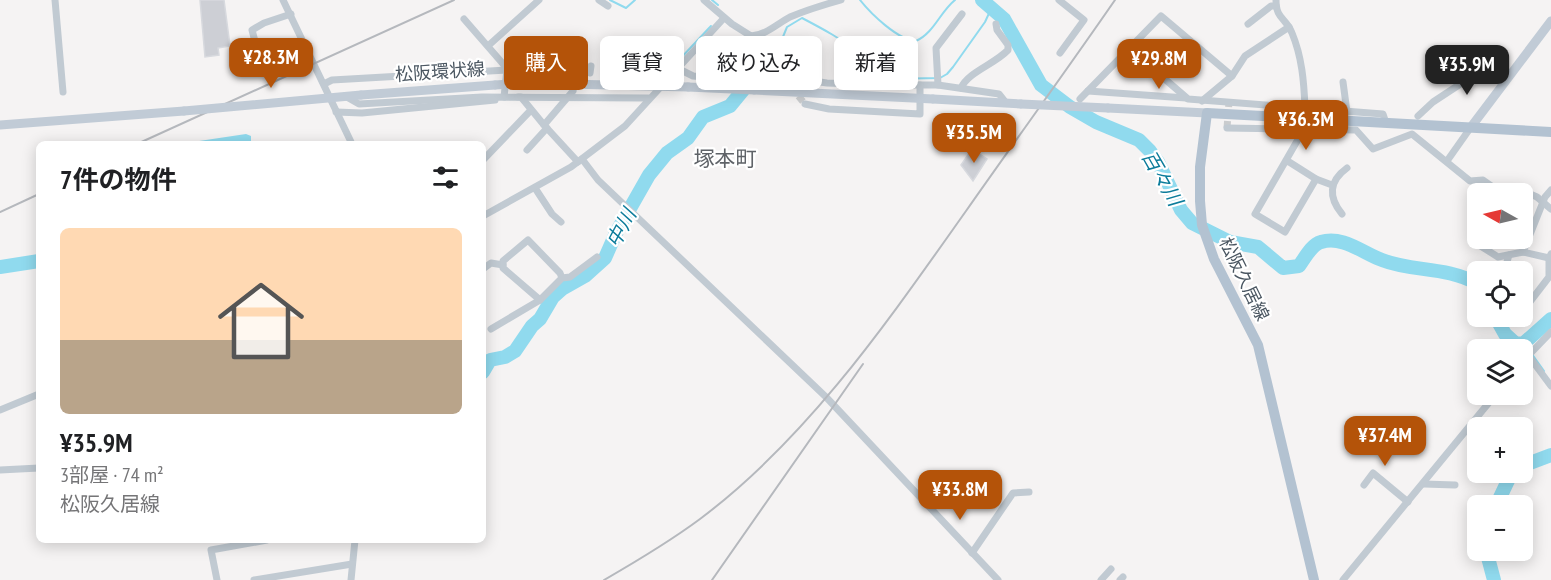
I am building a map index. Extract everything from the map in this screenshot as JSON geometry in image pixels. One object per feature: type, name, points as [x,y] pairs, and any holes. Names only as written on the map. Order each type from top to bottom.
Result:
[{"type":"main road","points":[[1471,127],[1551,21]]},
{"type":"main road","name":"松阪環状線","points":[[0,125],[528,83],[637,85],[1207,113]]},
{"type":"main road","points":[[1207,113],[1551,132]]},
{"type":"main road","name":"松阪久居線","points":[[1207,113],[1200,167],[1202,225],[1207,244],[1258,345],[1314,580]]},
{"type":"street","points":[[55,0],[63,92]]},
{"type":"street","points":[[283,0],[350,141]]},
{"type":"street","points":[[489,45],[538,0]]},
{"type":"street","points":[[599,0],[608,6]]},
{"type":"street","points":[[704,0],[724,18],[751,36],[765,33],[788,18],[826,2],[841,0]]},
{"type":"street","points":[[1059,0],[1084,20],[1060,53]]},
{"type":"street","points":[[1248,24],[1276,3],[1278,17],[1289,27],[1302,69],[1305,108]]},
{"type":"street","points":[[261,64],[252,30],[264,23],[291,14]]},
{"type":"street","points":[[938,83],[936,48],[962,14]]},
{"type":"street","points":[[1080,99],[1161,16],[1232,76]]},
{"type":"street","points":[[684,61],[724,18]]},
{"type":"street","points":[[464,19],[489,45],[504,65]]},
{"type":"street","points":[[961,88],[964,80],[997,61],[1008,50],[1008,45],[996,30],[996,24]]},
{"type":"street","points":[[1202,101],[1232,76],[1245,56],[1289,27]]},
{"type":"street","points":[[1130,49],[1186,98]]},
{"type":"street","points":[[1418,116],[1433,102],[1474,75],[1478,54]]},
{"type":"street","points":[[324,84],[332,80],[504,68]]},
{"type":"street","points":[[822,82],[920,85],[938,83],[999,94],[1006,103]]},
{"type":"street","points":[[1343,82],[1347,112]]},
{"type":"street","points":[[805,104],[829,109],[920,114],[920,85]]},
{"type":"street","points":[[504,90],[504,97]]},
{"type":"street","points":[[486,214],[580,160],[625,126],[656,90]]},
{"type":"street","points":[[1088,91],[1383,114],[1386,123]]},
{"type":"street","points":[[336,112],[362,113],[570,94],[648,98]]},
{"type":"street","points":[[527,150],[570,94]]},
{"type":"street","points":[[345,96],[359,104],[521,97]]},
{"type":"street","points":[[521,97],[546,127],[621,203],[826,397],[998,580]]},
{"type":"street","points":[[486,157],[531,110]]},
{"type":"street","points":[[1447,161],[1471,127]]},
{"type":"street","points":[[1227,128],[1356,130],[1373,148],[1412,134],[1470,181],[1483,180],[1487,183]]},
{"type":"street","points":[[1304,129],[1255,214],[1285,232],[1316,179]]},
{"type":"street","points":[[1286,160],[1316,179],[1332,185]]},
{"type":"street","points":[[1342,214],[1332,196],[1332,185],[1347,168]]},
{"type":"street","points":[[535,188],[552,214],[561,222]]},
{"type":"street","points":[[1523,252],[1543,203],[1551,190]]},
{"type":"street","points":[[1533,195],[1551,209]]},
{"type":"street","points":[[503,266],[503,261],[528,240],[560,273],[562,278]]},
{"type":"street","points":[[1484,249],[1498,256],[1523,252],[1550,256],[1549,277],[1533,298]]},
{"type":"street","points":[[1507,261],[1509,255]]},
{"type":"street","points":[[491,329],[540,300],[562,278],[570,277],[597,257]]},
{"type":"street","points":[[486,267],[491,263],[503,266],[512,277],[540,300]]},
{"type":"street","points":[[1533,350],[1551,332]]},
{"type":"street","points":[[1533,362],[1551,386]]},
{"type":"street","points":[[0,410],[36,395]]},
{"type":"street","points":[[1343,580],[1487,405]]},
{"type":"street","points":[[0,470],[36,468]]},
{"type":"street","points":[[1364,485],[1373,473],[1408,502]]},
{"type":"street","points":[[1424,484],[1455,485]]},
{"type":"street","points":[[972,553],[1013,492],[1029,492]]},
{"type":"street","points":[[217,580],[211,550],[250,543]]},
{"type":"street","points":[[351,580],[355,543]]},
{"type":"street","points":[[254,580],[352,564]]},
{"type":"street","points":[[1101,580],[1111,569]]},
{"type":"water","points":[[246,134],[251,136],[251,141],[199,141]]},
{"type":"building","points":[[200,0],[224,0],[230,46],[218,48],[219,55],[205,57]]},
{"type":"building","points":[[972,149],[987,159],[973,181],[961,165]]},
{"type":"waterway","points":[[610,0],[626,8],[635,0]]},
{"type":"waterway","points":[[712,0],[718,5]]},
{"type":"waterway","points":[[860,0],[893,31],[909,40],[916,41],[928,33],[955,0]]},
{"type":"waterway","name":"百々川","points":[[982,0],[1004,19],[1041,85],[1070,107],[1096,122],[1139,140],[1150,151],[1158,162],[1181,210],[1192,223],[1230,242],[1258,247],[1283,268],[1299,266],[1311,249],[1329,240],[1345,243],[1393,264],[1454,274],[1467,278]]},
{"type":"waterway","points":[[783,36],[787,27],[802,18],[832,34],[860,54],[875,74],[882,79],[940,78],[953,67],[985,22],[991,9]]},
{"type":"waterway","points":[[684,55],[711,26]]},
{"type":"waterway","name":"中川","points":[[486,367],[490,360],[505,357],[515,351],[532,326],[540,319],[553,297],[585,276],[605,258],[616,233],[649,175],[667,153],[688,138],[703,117],[730,106],[743,90]]},
{"type":"waterway","name":"中川","points":[[0,267],[36,261]]},
{"type":"waterway","name":"百々川","points":[[1501,327],[1516,344],[1524,343],[1551,319]]},
{"type":"waterway","points":[[1533,356],[1544,371]]},
{"type":"waterway","points":[[1533,462],[1551,455]]},
{"type":"waterway","points":[[1501,495],[1507,483]]},
{"type":"waterway","points":[[1489,561],[1494,580]]},
{"type":"tunnel","points":[[793,90],[805,104]]},
{"type":"tunnel","points":[[1227,128],[1229,102]]},
{"type":"railway","points":[[144,141],[454,0]]},
{"type":"railway","points":[[604,580],[677,536],[700,519],[740,487],[811,415],[845,376],[907,294],[1115,0]]},
{"type":"railway","points":[[0,212],[36,195]]},
{"type":"railway","points":[[712,580],[863,364]]},
{"type":"district","name":"塚本町","points":[[725,159]]}]
